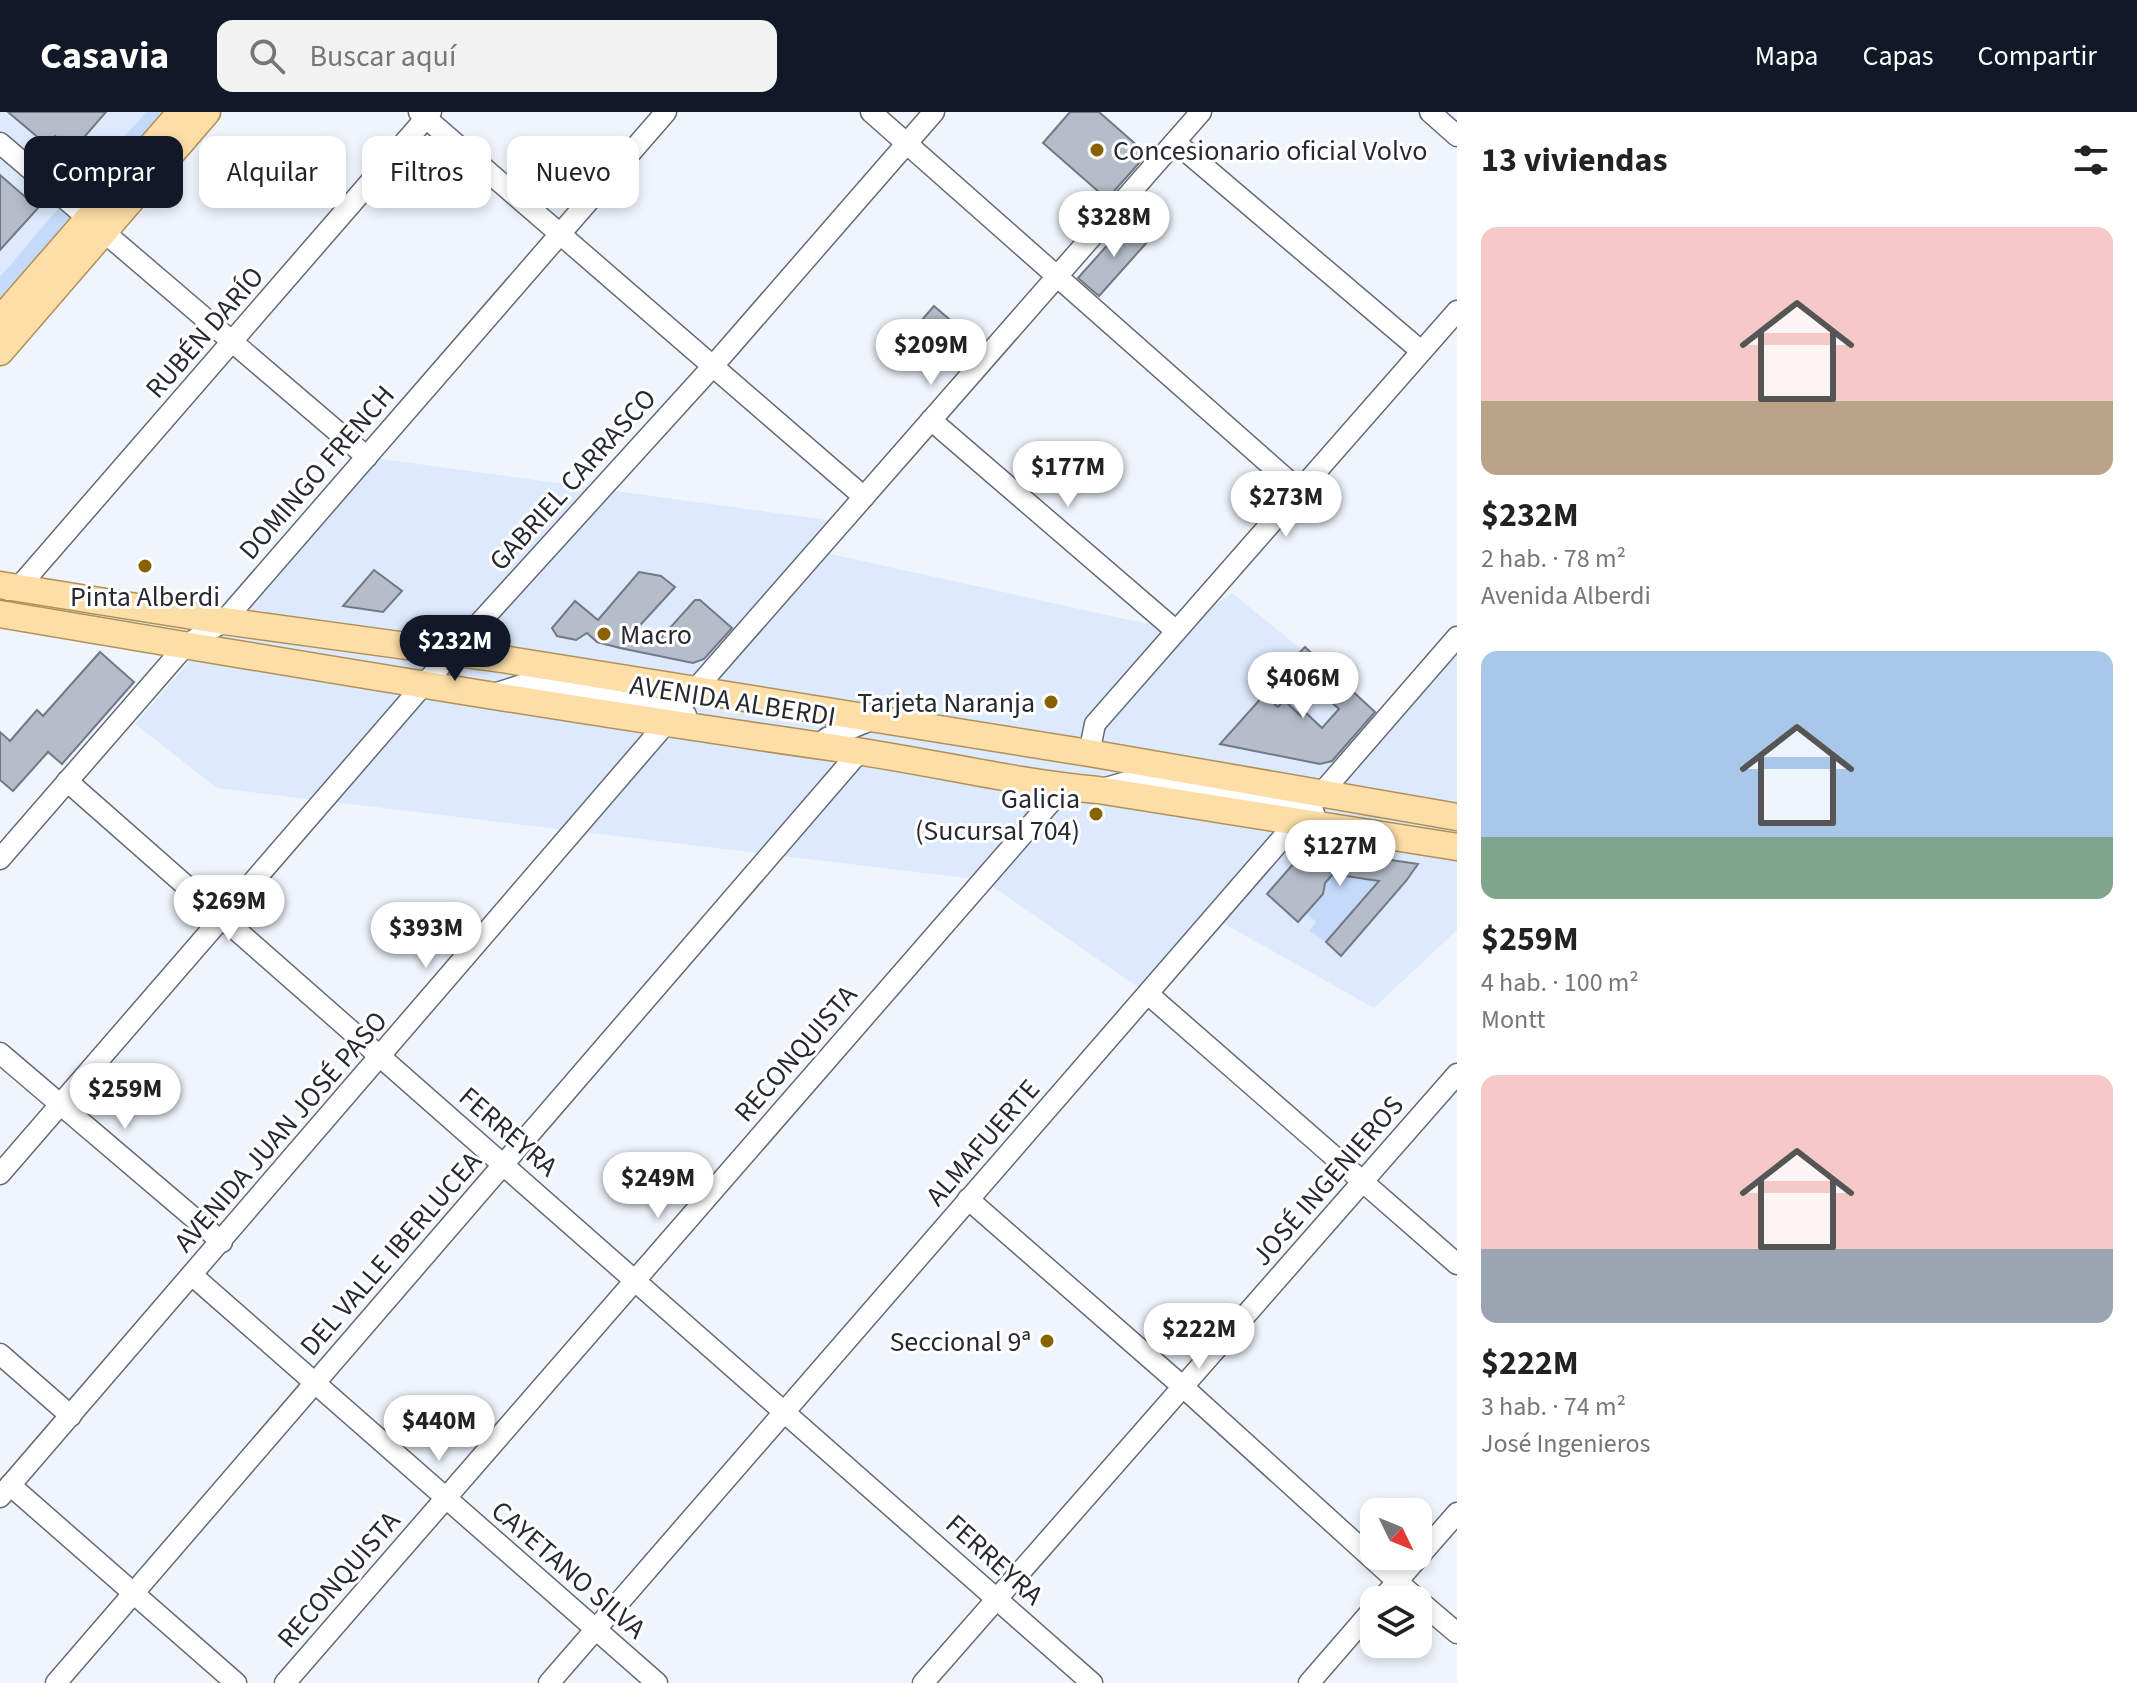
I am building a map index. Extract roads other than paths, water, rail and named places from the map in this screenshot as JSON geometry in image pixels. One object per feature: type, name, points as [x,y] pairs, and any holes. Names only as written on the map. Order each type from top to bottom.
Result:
[{"type":"main road","points":[[0,352],[181,112]]},
{"type":"main road","points":[[0,320],[207,112]]},
{"type":"main road","name":"AVENIDA ALBERDI","points":[[6,588],[502,659],[1099,755],[1307,809],[1454,834]]},
{"type":"main road","name":"AVENIDA ALBERDI","points":[[0,614],[494,694],[671,718],[1064,787],[1307,809],[1454,834]]},
{"type":"street","name":"DOMINGO FRENCH","points":[[0,859],[185,646],[224,621],[666,112]]},
{"type":"street","points":[[871,112],[1300,491]]},
{"type":"street","name":"GABRIEL CARRASCO","points":[[0,1174],[425,683],[713,366],[934,112]]},
{"type":"street","name":"AVENIDA JUAN JOSÉ PASO","points":[[5,1491],[693,692],[1201,112]]},
{"type":"street","points":[[1430,112],[1457,136]]},
{"type":"street","points":[[425,114],[864,497]]},
{"type":"street","name":"RUBÉN DARÍO","points":[[6,588],[233,342],[425,114]]},
{"type":"street","points":[[1175,142],[1421,351]]},
{"type":"street","points":[[0,143],[367,457]]},
{"type":"street","points":[[1134,780],[1099,755],[1095,724],[1457,311]]},
{"type":"street","points":[[931,420],[1175,630]]},
{"type":"street","name":"ALMAFUERTE","points":[[549,1683],[1457,637]]},
{"type":"street","points":[[502,659],[525,684]]},
{"type":"street","points":[[494,694],[525,684],[671,718],[709,720],[827,738],[860,751]]},
{"type":"street","points":[[827,738],[871,720]]},
{"type":"street","name":"DEL VALLE IBERLUCEA","points":[[56,1683],[860,751]]},
{"type":"street","points":[[1098,790],[1134,780],[1307,809]]},
{"type":"street","name":"FERREYRA","points":[[67,781],[1092,1683]]},
{"type":"street","name":"RECONQUISTA","points":[[285,1683],[1064,787]]},
{"type":"street","points":[[1148,994],[1457,1264]]},
{"type":"street","points":[[0,1053],[222,1242]]},
{"type":"street","name":"JOSÉ INGENIEROS","points":[[923,1683],[1457,1074]]},
{"type":"street","points":[[968,1199],[1182,1386],[1402,1586]]},
{"type":"street","name":"CAYETANO SILVA","points":[[193,1276],[657,1683]]},
{"type":"street","points":[[0,1354],[71,1416]]},
{"type":"street","points":[[5,1491],[134,1593],[236,1683]]},
{"type":"street","points":[[1393,1586],[1457,1513]]},
{"type":"street","points":[[1432,1612],[1457,1633]]},
{"type":"street","points":[[1309,1683],[1360,1624]]},
{"type":"place","name":"Concesionario oficial Volvo","points":[[1097,150]]},
{"type":"place","name":"Pinta Alberdi","points":[[145,566]]},
{"type":"place","name":"Macro","points":[[604,634]]},
{"type":"place","name":"Tarjeta Naranja","points":[[1051,702]]},
{"type":"place","name":"Galicia (Sucursal 704)","points":[[1096,814]]},
{"type":"place","name":"Seccional 9ª","points":[[1047,1341]]}]
